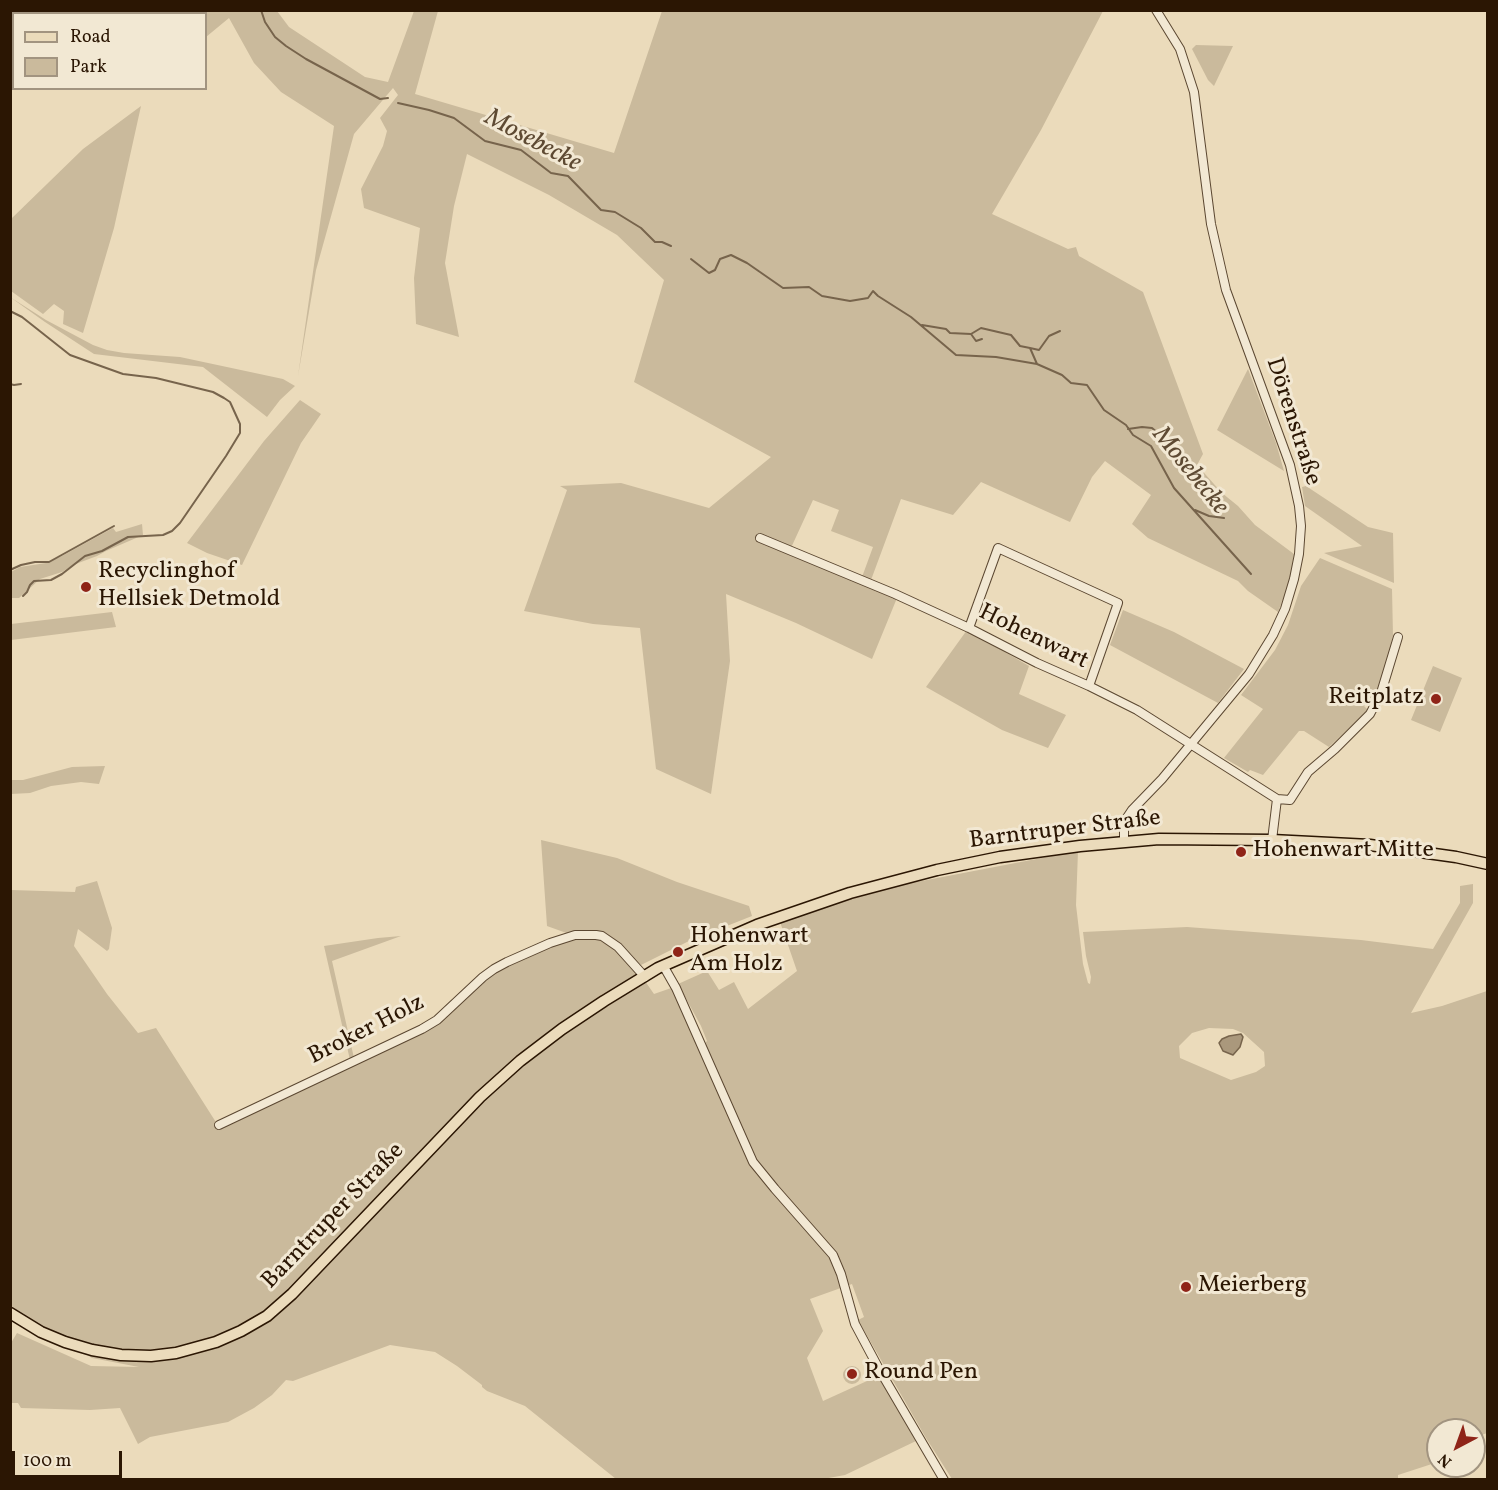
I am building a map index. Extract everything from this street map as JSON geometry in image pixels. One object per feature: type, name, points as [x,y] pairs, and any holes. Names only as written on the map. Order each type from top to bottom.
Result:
[{"type":"main road","name":"Barntruper Straße","points":[[10,1313],[41,1332],[65,1342],[121,1355],[151,1356],[176,1353],[216,1342],[241,1331],[267,1316],[302,1284],[460,1116],[499,1079],[562,1029],[664,966],[735,934],[825,901],[937,870],[1000,858],[1056,849],[1160,839],[1272,840],[1370,845],[1445,855],[1488,864]]},
{"type":"street","name":"Dörenstraße","points":[[1124,842],[1126,819],[1132,810],[1162,779],[1249,674],[1273,635],[1285,609],[1294,579],[1300,549],[1301,526],[1290,465],[1226,290],[1211,224],[1194,92],[1180,49],[1156,10]]},
{"type":"street","name":"Hohenwart","points":[[760,538],[895,594],[1137,710],[1277,799]]},
{"type":"street","points":[[969,628],[998,548],[1118,603],[1089,686]]},
{"type":"street","points":[[1272,840],[1277,799],[1290,800],[1308,772],[1370,714],[1385,684],[1398,638]]},
{"type":"street","name":"Broker Holz","points":[[219,1125],[422,1029],[437,1020],[494,969],[550,943],[575,935],[602,936],[618,947],[645,977]]},
{"type":"street","points":[[664,966],[676,988],[753,1162],[833,1255],[855,1323],[879,1369],[944,1479]]},
{"type":"green space","points":[[86,10],[277,11],[289,27],[365,77],[388,82],[414,11],[438,11],[415,94],[614,153],[662,11],[1103,11],[1041,130],[992,214],[1068,249],[1076,247],[1079,256],[1143,292],[1203,454],[1197,465],[1255,525],[1294,554],[1289,584],[1278,612],[1238,581],[1148,538],[1132,524],[1151,495],[1105,461],[1092,477],[1070,522],[981,482],[953,515],[901,499],[871,580],[862,577],[873,547],[831,531],[839,510],[813,500],[790,550],[897,598],[872,659],[796,623],[726,594],[730,661],[711,794],[656,769],[640,628],[593,624],[524,611],[567,490],[560,486],[621,483],[709,508],[771,457],[634,382],[664,280],[617,235],[549,195],[467,154],[454,206],[445,263],[459,337],[416,324],[414,278],[420,228],[364,208],[361,189],[383,146],[387,131],[380,118],[398,95],[393,88],[354,134],[316,270],[298,376],[334,126],[281,92],[254,63],[229,18],[207,36],[207,12],[86,12]]},
{"type":"green space","points":[[1196,45],[1233,46],[1214,86],[1208,80],[1192,49]]},
{"type":"green space","points":[[141,106],[114,228],[83,333],[63,324],[64,311],[54,304],[43,314],[11,291],[11,219],[83,149]]},
{"type":"green space","points":[[10,297],[46,320],[107,350],[180,357],[283,379],[295,386],[267,417],[203,367],[94,354]]},
{"type":"green space","points":[[1248,369],[1276,443],[1284,471],[1217,430]]},
{"type":"green space","points":[[300,400],[321,414],[301,443],[242,565],[207,553],[187,543],[264,441]]},
{"type":"green space","points":[[1306,486],[1368,527],[1393,533],[1394,583],[1324,553],[1362,546],[1305,506],[1302,487]]},
{"type":"green space","points":[[142,524],[143,535],[62,572],[40,579],[19,598],[11,598],[11,572],[20,567],[46,563],[113,528],[116,532]]},
{"type":"green space","points":[[1320,558],[1392,589],[1393,636],[1381,685],[1373,701],[1369,699],[1364,706],[1368,710],[1329,747],[1304,731],[1299,731],[1263,775],[1250,770],[1248,772],[1224,758],[1263,709],[1241,695],[1275,650],[1288,625],[1301,586]]},
{"type":"green space","points":[[1123,610],[1174,632],[1244,669],[1218,703],[1110,645]]},
{"type":"green space","points":[[112,612],[116,627],[11,640],[11,624]]},
{"type":"green space","points":[[967,630],[1029,666],[1019,694],[1066,715],[1048,748],[1002,730],[926,687]]},
{"type":"green space","name":"Reitplatz","points":[[1433,666],[1462,678],[1440,732],[1411,720]]},
{"type":"green space","points":[[105,766],[99,784],[81,782],[51,786],[30,793],[11,794],[11,780],[23,780],[72,767]]},
{"type":"green space","points":[[541,840],[617,858],[677,882],[749,906],[752,916],[689,941],[641,965],[612,940],[572,935],[547,926]]},
{"type":"green space","points":[[1078,851],[1076,905],[1083,964],[1090,984],[1091,977],[1083,932],[1187,927],[1361,940],[1433,949],[1460,903],[1460,886],[1473,884],[1473,903],[1411,1013],[1442,1006],[1487,991],[1487,1433],[1486,1418],[1426,1418],[1426,1466],[1398,1475],[1398,1479],[952,1479],[858,1320],[864,1317],[852,1284],[810,1299],[823,1331],[807,1358],[823,1401],[878,1376],[916,1441],[845,1475],[823,1479],[616,1479],[525,1406],[487,1391],[457,1366],[435,1352],[390,1345],[293,1381],[286,1380],[272,1395],[228,1422],[150,1437],[138,1444],[120,1408],[90,1410],[21,1408],[18,1403],[11,1403],[11,1343],[17,1333],[91,1366],[139,1367],[92,1358],[11,1306],[11,890],[75,892],[76,887],[97,881],[112,928],[109,949],[107,951],[78,929],[74,946],[107,994],[138,1033],[156,1028],[219,1127],[423,1030],[483,978],[528,954],[575,938],[605,940],[638,971],[654,994],[677,986],[704,1044],[707,1041],[701,1026],[678,984],[707,971],[719,990],[734,982],[748,1009],[797,971],[779,919],[906,884]],"holes":[[[1209,1028],[1233,1029],[1243,1033],[1264,1052],[1265,1066],[1256,1072],[1231,1080],[1180,1058],[1179,1046],[1192,1033]]]},
{"type":"green space","points":[[401,936],[332,961],[354,1058],[350,1060],[324,946]]},
{"type":"green space","name":"Round Pen","points":[[852,1366],[858,1369],[861,1375],[858,1381],[852,1384],[846,1381],[843,1375],[846,1369]]},
{"type":"shaded area","points":[[1241,1034],[1243,1037],[1240,1047],[1233,1055],[1223,1051],[1219,1043],[1222,1039]]},
{"type":"waterway","name":"Mosebecke","points":[[261,10],[265,22],[275,37],[286,46],[380,99],[388,98]]},
{"type":"waterway","name":"Mosebecke","points":[[398,103],[454,118],[485,141],[521,150],[551,173],[568,176],[601,210],[615,212],[641,228],[655,242],[671,246]]},
{"type":"waterway","name":"Mosebecke","points":[[691,259],[709,273],[715,270],[720,259],[731,255],[747,263],[783,288],[809,287],[822,296],[850,301],[868,298],[873,291],[911,317],[956,355],[996,357],[1037,364],[1062,375],[1071,383],[1087,385],[1104,410],[1126,425],[1133,435],[1151,446],[1174,488],[1251,574]]},
{"type":"waterway","points":[[10,311],[22,317],[70,355],[123,374],[156,378],[213,392],[230,402],[240,424],[240,433],[226,456],[180,523],[172,531],[163,535],[128,537],[102,551],[85,556],[51,580],[34,581],[23,596]]},
{"type":"waterway","points":[[922,325],[946,329],[950,333],[971,334],[981,328],[1011,335],[1020,346],[1030,348],[1037,364]]},
{"type":"waterway","points":[[1030,348],[1039,350],[1049,336],[1060,331]]},
{"type":"waterway","points":[[971,334],[976,341],[982,339]]},
{"type":"waterway","points":[[10,384],[21,384]]},
{"type":"waterway","points":[[1128,429],[1152,428],[1159,434]]},
{"type":"waterway","points":[[1195,510],[1209,516],[1224,518]]},
{"type":"waterway","points":[[10,570],[35,562],[49,562],[114,526]]},
{"type":"place","name":"Recyclinghof Hellsiek Detmold","points":[[86,587]]},
{"type":"place","name":"Reitplatz","points":[[1436,699]]},
{"type":"place","name":"Hohenwart Mitte","points":[[1241,852]]},
{"type":"place","name":"Hohenwart Am Holz","points":[[678,952]]},
{"type":"place","name":"Meierberg","points":[[1186,1287]]},
{"type":"place","name":"Round Pen","points":[[852,1374]]}]
